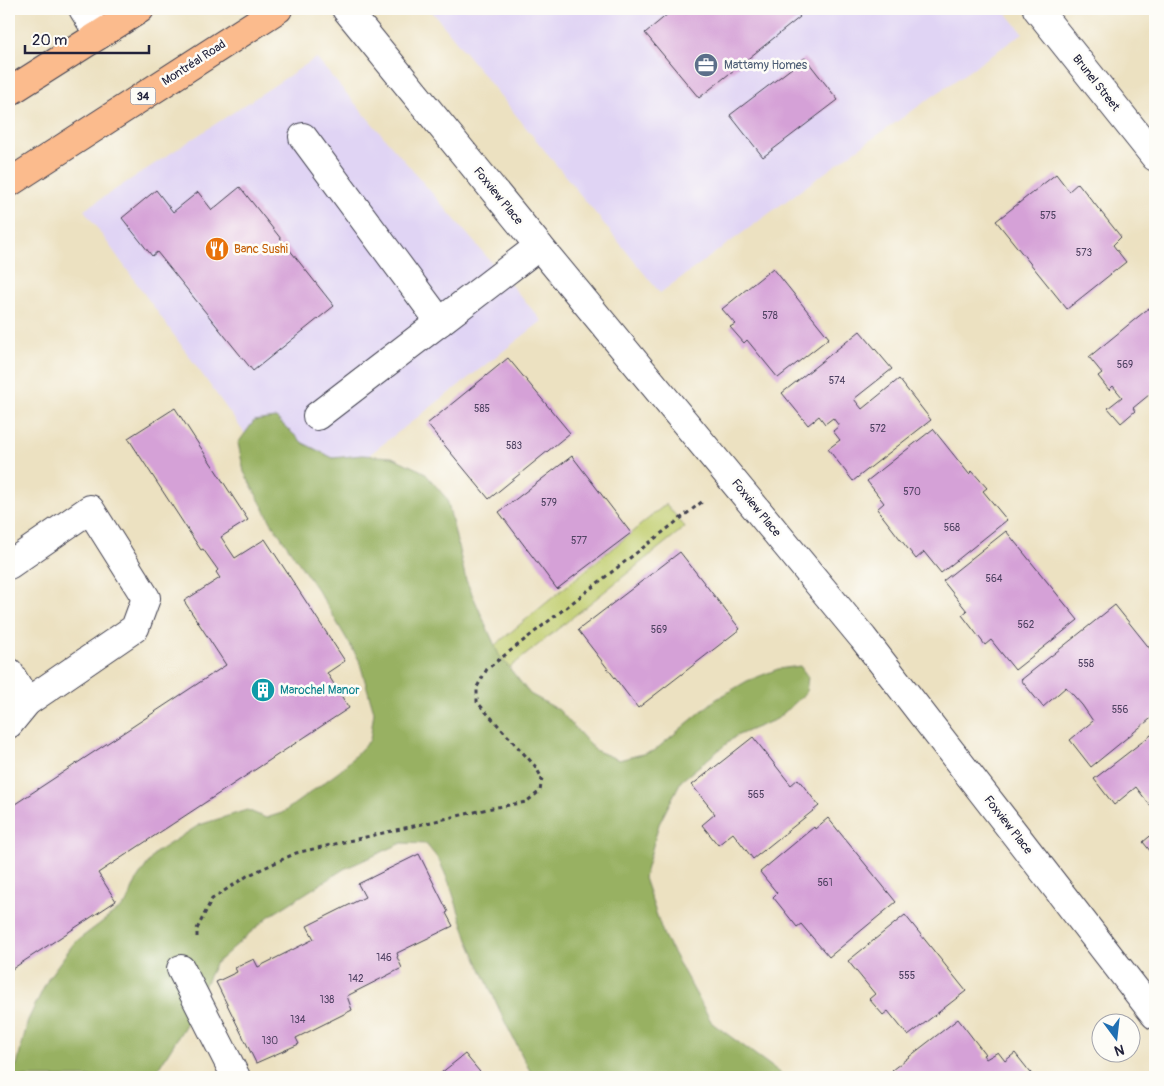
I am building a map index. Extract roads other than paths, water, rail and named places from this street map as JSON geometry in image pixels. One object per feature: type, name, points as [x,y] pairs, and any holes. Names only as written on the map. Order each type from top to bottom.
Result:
[{"type":"main road","points":[[9,92],[140,9]]},
{"type":"main road","name":"Montréal Road","points":[[9,183],[278,9]]},
{"type":"street","points":[[84,9],[99,35]]},
{"type":"street","name":"Foxview Place","points":[[346,9],[863,638],[1155,1015]]},
{"type":"street","name":"Brunel Street","points":[[1038,9],[1155,157]]},
{"type":"street","points":[[303,137],[440,322]]},
{"type":"street","points":[[317,416],[539,246]]},
{"type":"street","points":[[9,565],[90,509],[146,598],[135,628],[27,702],[9,724]]},
{"type":"street","points":[[9,672],[27,702]]},
{"type":"street","points":[[181,968],[236,1077]]},
{"type":"place","name":"Mattamy Homes","points":[[706,65]]},
{"type":"place","name":"Banc Sushi","points":[[217,249]]},
{"type":"place","name":"Marochel Manor","points":[[263,690]]}]
